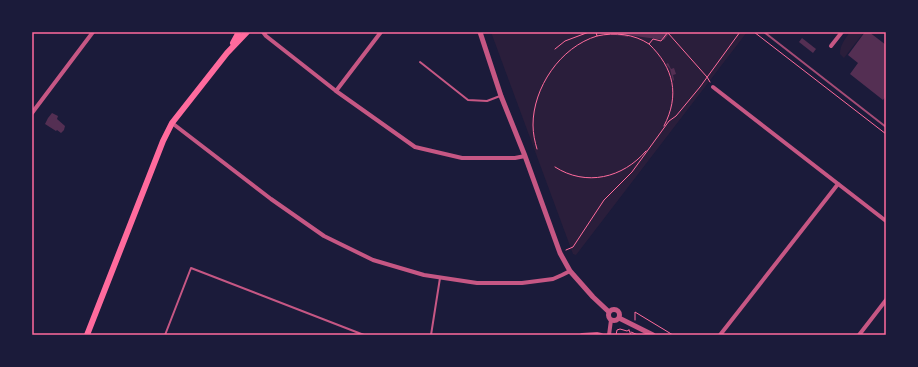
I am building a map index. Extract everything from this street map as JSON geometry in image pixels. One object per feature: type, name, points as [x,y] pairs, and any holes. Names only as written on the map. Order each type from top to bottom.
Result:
[{"type":"main road","points":[[87,335],[162,141],[172,123],[244,32]]},
{"type":"street","points":[[32,113],[93,32]]},
{"type":"street","points":[[258,32],[265,34],[336,90],[415,147],[462,158],[515,158],[525,156]]},
{"type":"street","points":[[336,90],[381,32]]},
{"type":"street","points":[[480,32],[501,96],[525,156],[560,253],[570,271],[593,297],[609,312],[609,317],[611,320],[608,335]]},
{"type":"street","points":[[832,46],[842,32]]},
{"type":"street","points":[[713,87],[886,221]]},
{"type":"street","points":[[172,123],[271,199],[324,236],[373,260],[424,275],[476,283],[522,283],[553,279],[570,271]]},
{"type":"street","points":[[720,335],[838,184]]},
{"type":"street","points":[[859,335],[886,300]]},
{"type":"street","points":[[609,312],[614,309],[618,310],[620,314],[619,318]]},
{"type":"street","points":[[611,320],[616,320],[619,318],[653,335]]},
{"type":"street","points":[[582,335],[601,335]]},
{"type":"lane","points":[[420,62],[468,100],[487,101],[501,96]]},
{"type":"lane","points":[[165,335],[191,268],[364,335]]},
{"type":"lane","points":[[431,335],[440,278]]},
{"type":"path","points":[[555,49],[565,41],[589,32]]},
{"type":"path","points":[[596,32],[597,36]]},
{"type":"path","points":[[649,44],[653,39],[661,41],[668,32],[707,77],[713,87]]},
{"type":"path","points":[[555,166],[566,173],[594,178],[608,176],[622,171],[629,166],[641,156],[669,121],[676,116],[740,32]]},
{"type":"path","points":[[754,32],[886,134]]},
{"type":"path","points":[[537,149],[534,139],[533,116],[541,86],[567,53],[582,42],[606,34],[626,35],[639,38],[649,44],[662,59],[670,75],[673,101],[662,131]]},
{"type":"path","points":[[560,253],[573,247],[604,200],[632,172],[656,138]]},
{"type":"path","points":[[631,335],[629,330],[638,335]]},
{"type":"shaded area","points":[[491,32],[747,32],[576,255],[573,254]]},
{"type":"shaded area","points":[[850,32],[864,32],[844,58],[840,54],[841,48]]},
{"type":"building","points":[[603,32],[666,32],[669,34],[664,40],[628,35],[628,37]]},
{"type":"building","points":[[865,32],[869,32],[886,45],[886,96],[883,100],[850,74],[858,63],[848,55]]},
{"type":"building","points":[[802,38],[816,49],[813,53],[799,42]]},
{"type":"building","points":[[668,63],[671,69],[674,68],[676,74],[673,75],[673,81],[670,69],[666,64]]},
{"type":"building","points":[[52,113],[58,116],[57,119],[65,126],[61,133],[45,124]]},
{"type":"railway","points":[[764,32],[886,127]]}]
